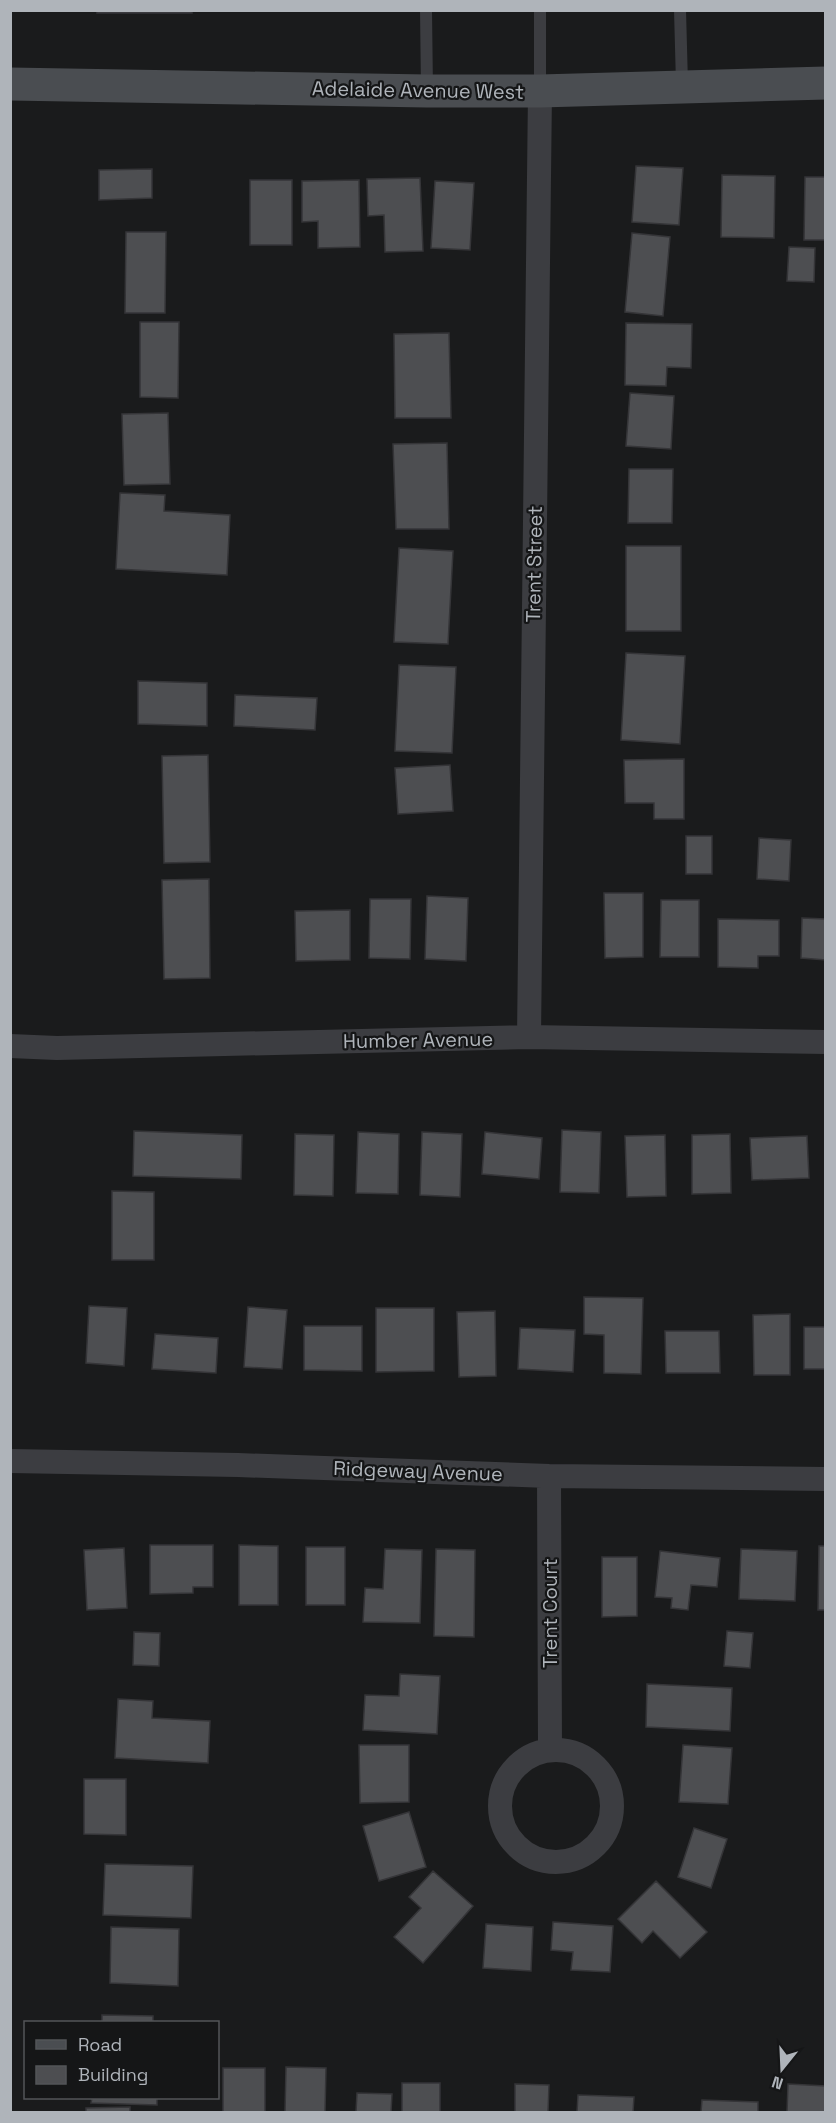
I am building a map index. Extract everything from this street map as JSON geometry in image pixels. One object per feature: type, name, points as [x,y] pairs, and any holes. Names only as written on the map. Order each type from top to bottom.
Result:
[{"type":"main road","name":"Adelaide Avenue West","points":[[10,84],[540,91],[825,83]]},
{"type":"street","name":"Trent Street","points":[[529,1037],[540,91]]},
{"type":"street","name":"Humber Avenue","points":[[10,1046],[57,1048],[529,1037],[825,1042]]},
{"type":"street","name":"Ridgeway Avenue","points":[[10,1461],[250,1465],[549,1476],[825,1479]]},
{"type":"street","name":"Trent Court","points":[[549,1476],[550,1749]]},
{"type":"street","points":[[550,1749],[568,1750],[585,1757],[599,1769],[609,1784],[613,1802],[611,1820],[604,1836],[591,1850],[575,1859],[558,1862],[540,1859],[523,1851],[509,1837],[501,1819],[500,1800],[505,1781],[516,1766],[532,1755],[550,1749]]},
{"type":"lane","points":[[426,10],[427,91]]},
{"type":"lane","points":[[540,10],[540,91]]},
{"type":"lane","points":[[680,10],[682,86]]},
{"type":"building","points":[[97,10],[192,10],[192,13],[97,13]]},
{"type":"building","points":[[636,166],[683,168],[679,225],[632,222]]},
{"type":"building","points":[[152,169],[152,198],[99,200],[99,170]]},
{"type":"building","points":[[722,175],[775,176],[774,238],[721,237]]},
{"type":"building","points":[[805,177],[826,177],[826,240],[804,240]]},
{"type":"building","points":[[420,178],[423,251],[385,252],[384,215],[368,216],[367,179]]},
{"type":"building","points":[[250,180],[292,180],[292,245],[250,245]]},
{"type":"building","points":[[359,180],[360,247],[318,248],[318,221],[302,222],[302,181]]},
{"type":"building","points":[[435,181],[474,183],[470,250],[431,248]]},
{"type":"building","points":[[126,232],[166,232],[165,313],[125,313]]},
{"type":"building","points":[[632,233],[670,237],[663,316],[625,312]]},
{"type":"building","points":[[789,247],[815,248],[814,282],[787,281]]},
{"type":"building","points":[[140,322],[179,322],[178,398],[140,397]]},
{"type":"building","points":[[626,323],[692,324],[691,368],[667,367],[666,386],[625,385]]},
{"type":"building","points":[[449,333],[451,418],[395,418],[394,334]]},
{"type":"building","points":[[630,393],[674,396],[671,449],[626,446]]},
{"type":"building","points":[[168,413],[170,484],[124,485],[122,414]]},
{"type":"building","points":[[447,443],[449,529],[396,529],[393,444]]},
{"type":"building","points":[[629,469],[673,469],[672,523],[628,523]]},
{"type":"building","points":[[120,493],[165,495],[164,511],[230,515],[227,575],[116,569]]},
{"type":"building","points":[[626,546],[681,546],[681,631],[626,631]]},
{"type":"building","points":[[399,548],[453,551],[448,644],[394,642]]},
{"type":"building","points":[[626,653],[685,656],[680,744],[621,740]]},
{"type":"building","points":[[399,665],[456,667],[452,753],[395,751]]},
{"type":"building","points":[[138,681],[207,683],[207,726],[138,724]]},
{"type":"building","points":[[235,695],[317,698],[315,730],[234,726]]},
{"type":"building","points":[[208,755],[210,862],[164,863],[162,756]]},
{"type":"building","points":[[684,759],[684,819],[654,819],[654,803],[625,803],[624,760]]},
{"type":"building","points":[[450,765],[453,811],[398,814],[395,768]]},
{"type":"building","points":[[686,836],[712,836],[712,874],[686,874]]},
{"type":"building","points":[[759,838],[791,840],[789,881],[757,879]]},
{"type":"building","points":[[209,879],[210,978],[164,979],[162,880]]},
{"type":"building","points":[[604,893],[643,893],[643,957],[605,958]]},
{"type":"building","points":[[427,896],[468,898],[466,961],[425,959]]},
{"type":"building","points":[[370,899],[411,899],[410,959],[369,958]]},
{"type":"building","points":[[661,900],[699,900],[699,957],[660,957]]},
{"type":"building","points":[[350,910],[350,960],[296,961],[295,911]]},
{"type":"building","points":[[802,918],[826,919],[826,960],[801,958]]},
{"type":"building","points":[[718,919],[779,920],[779,956],[758,956],[758,968],[718,967]]},
{"type":"building","points":[[562,1130],[601,1132],[599,1193],[560,1192]]},
{"type":"building","points":[[134,1131],[242,1135],[241,1179],[133,1176]]},
{"type":"building","points":[[358,1132],[399,1134],[398,1194],[356,1193]]},
{"type":"building","points":[[422,1132],[462,1134],[460,1197],[420,1195]]},
{"type":"building","points":[[485,1132],[542,1138],[539,1179],[482,1174]]},
{"type":"building","points":[[295,1134],[334,1135],[333,1196],[294,1195]]},
{"type":"building","points":[[730,1134],[731,1193],[692,1194],[692,1135]]},
{"type":"building","points":[[665,1135],[666,1196],[627,1197],[625,1136]]},
{"type":"building","points":[[807,1136],[809,1178],[752,1180],[750,1138]]},
{"type":"building","points":[[112,1191],[154,1192],[154,1260],[112,1260]]},
{"type":"building","points":[[584,1297],[643,1298],[641,1374],[604,1373],[604,1335],[584,1334]]},
{"type":"building","points":[[89,1306],[127,1308],[124,1366],[86,1363]]},
{"type":"building","points":[[248,1307],[287,1310],[282,1369],[244,1367]]},
{"type":"building","points":[[376,1308],[434,1308],[434,1371],[376,1372]]},
{"type":"building","points":[[495,1311],[496,1376],[459,1377],[457,1312]]},
{"type":"building","points":[[790,1314],[790,1375],[754,1375],[753,1315]]},
{"type":"building","points":[[304,1326],[362,1326],[362,1371],[304,1370]]},
{"type":"building","points":[[804,1327],[826,1327],[826,1369],[804,1369]]},
{"type":"building","points":[[520,1328],[575,1330],[573,1372],[518,1369]]},
{"type":"building","points":[[665,1331],[719,1331],[720,1373],[666,1373]]},
{"type":"building","points":[[155,1334],[218,1338],[216,1373],[152,1369]]},
{"type":"building","points":[[150,1545],[213,1545],[213,1587],[193,1587],[193,1593],[150,1594]]},
{"type":"building","points":[[239,1545],[278,1546],[278,1605],[239,1605]]},
{"type":"building","points":[[819,1546],[826,1546],[826,1610],[818,1610]]},
{"type":"building","points":[[306,1547],[345,1547],[345,1605],[306,1605]]},
{"type":"building","points":[[124,1548],[127,1608],[87,1610],[84,1550]]},
{"type":"building","points":[[385,1549],[422,1550],[420,1623],[363,1622],[365,1588],[383,1589]]},
{"type":"building","points":[[436,1549],[475,1550],[474,1637],[434,1636]]},
{"type":"building","points":[[741,1549],[797,1551],[795,1601],[739,1599]]},
{"type":"building","points":[[660,1551],[720,1558],[717,1587],[691,1585],[688,1610],[671,1608],[672,1598],[655,1597]]},
{"type":"building","points":[[602,1557],[637,1557],[637,1616],[602,1617]]},
{"type":"building","points":[[727,1631],[753,1633],[750,1668],[724,1666]]},
{"type":"building","points":[[134,1632],[160,1633],[159,1666],[133,1665]]},
{"type":"building","points":[[400,1674],[440,1676],[437,1734],[363,1730],[365,1695],[399,1696]]},
{"type":"building","points":[[647,1684],[732,1688],[730,1731],[646,1727]]},
{"type":"building","points":[[118,1699],[153,1701],[152,1718],[210,1721],[208,1763],[115,1758]]},
{"type":"building","points":[[359,1745],[409,1745],[409,1802],[360,1803]]},
{"type":"building","points":[[683,1745],[732,1748],[728,1804],[679,1802]]},
{"type":"building","points":[[84,1779],[126,1779],[126,1835],[84,1834]]},
{"type":"building","points":[[409,1812],[426,1867],[379,1881],[363,1826]]},
{"type":"building","points":[[694,1828],[727,1839],[711,1888],[678,1877]]},
{"type":"building","points":[[105,1864],[193,1866],[191,1918],[103,1915]]},
{"type":"building","points":[[433,1871],[473,1906],[423,1963],[394,1937],[421,1908],[409,1897]]},
{"type":"building","points":[[656,1881],[707,1932],[680,1958],[653,1931],[642,1943],[618,1919]]},
{"type":"building","points":[[553,1922],[613,1926],[610,1972],[571,1970],[573,1952],[551,1950]]},
{"type":"building","points":[[486,1924],[533,1927],[531,1971],[483,1968]]},
{"type":"building","points":[[111,1927],[179,1929],[178,1986],[110,1983]]},
{"type":"building","points":[[102,2015],[153,2016],[153,2021],[102,2021]]},
{"type":"building","points":[[286,2067],[326,2068],[325,2112],[285,2112]]},
{"type":"building","points":[[223,2068],[265,2068],[265,2112],[223,2112]]},
{"type":"building","points":[[402,2083],[440,2083],[440,2112],[402,2112]]},
{"type":"building","points":[[515,2084],[549,2085],[548,2112],[515,2112]]},
{"type":"building","points":[[788,2084],[826,2086],[826,2112],[787,2112]]},
{"type":"building","points":[[357,2093],[392,2094],[391,2112],[356,2112]]},
{"type":"building","points":[[578,2095],[634,2097],[633,2112],[577,2112]]},
{"type":"building","points":[[92,2099],[157,2099],[157,2105],[91,2103]]},
{"type":"building","points":[[702,2100],[758,2102],[758,2112],[701,2112]]},
{"type":"building","points":[[130,2107],[130,2112],[86,2112],[86,2108]]}]
